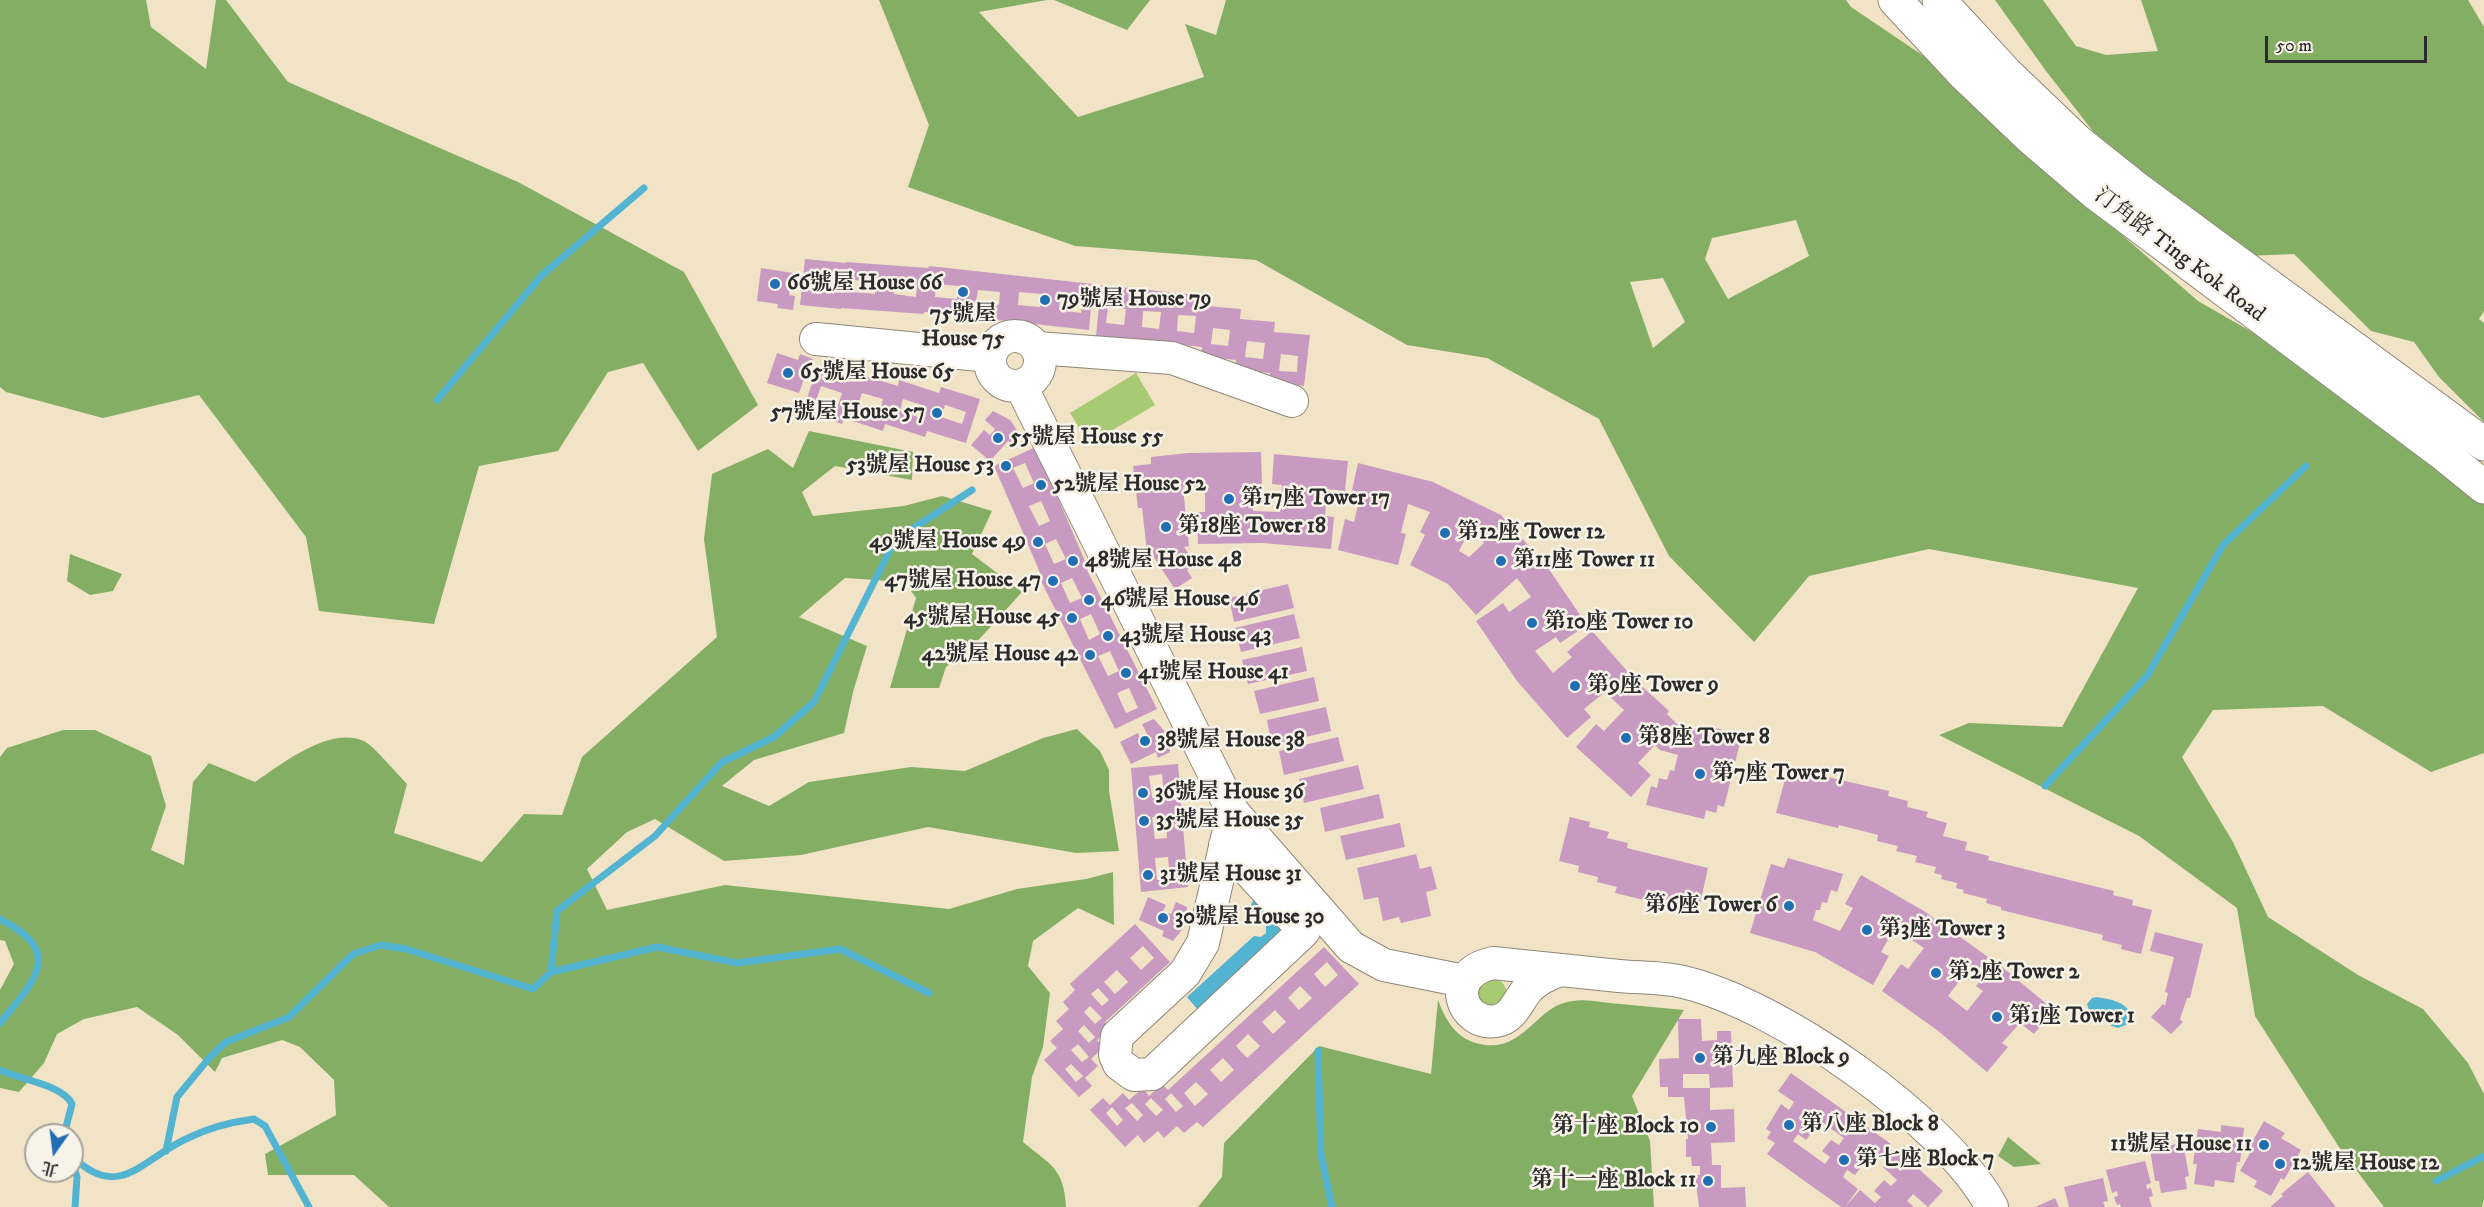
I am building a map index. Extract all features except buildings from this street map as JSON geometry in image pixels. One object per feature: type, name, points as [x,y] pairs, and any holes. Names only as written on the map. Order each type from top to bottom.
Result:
[{"type":"main road","name":"汀角路 Ting Kok Road","points":[[1895,0],[2005,114],[2094,192],[2442,453],[2484,488]]},
{"type":"main road","name":"汀角路 Ting Kok Road","points":[[1940,0],[2007,74],[2077,141],[2136,188],[2484,444]]},
{"type":"street","points":[[1007,337],[1024,337],[1037,348],[1041,364],[1035,378],[1022,386],[1004,385],[992,373],[990,356],[993,348],[1007,337]]},
{"type":"street","points":[[816,339],[990,356]]},
{"type":"street","points":[[1037,348],[1172,358],[1292,400]]},
{"type":"street","points":[[1022,386],[1233,812],[1351,948],[1384,965],[1464,981]]},
{"type":"street","points":[[1225,845],[1304,932],[1152,1074],[1134,1075],[1119,1064],[1115,1055],[1118,1036],[1185,973],[1196,959],[1208,926],[1210,909],[1225,845],[1233,812]]},
{"type":"street","points":[[1560,970],[1539,979],[1522,995],[1511,1013],[1496,1021],[1478,1018],[1466,1006],[1462,998],[1464,981],[1473,969],[1493,963],[1680,981],[1714,992],[1755,1009],[1830,1054],[1880,1089],[1951,1150],[1992,1207]]},
{"type":"green space","points":[[0,0],[146,0],[151,27],[206,69],[216,0],[226,0],[288,82],[518,182],[684,272],[758,405],[698,451],[643,363],[608,372],[558,451],[479,466],[434,624],[319,611],[306,537],[199,395],[103,418],[6,392],[0,387]]},
{"type":"green space","points":[[879,0],[1047,0],[979,12],[1078,117],[1204,77],[1185,24],[1216,35],[1226,0],[1846,0],[1851,7],[1937,65],[2015,142],[2198,301],[2271,343],[2484,484],[2484,753],[2431,772],[2323,706],[2213,710],[2182,757],[2233,842],[2268,917],[2358,975],[2423,1009],[2468,1063],[2484,1094],[2484,1199],[2482,1207],[2384,1207],[2339,1147],[2255,1016],[2237,908],[2139,836],[1939,735],[1969,723],[2062,727],[2138,588],[1929,549],[1809,576],[1754,642],[1669,556],[1599,419],[1487,358],[1407,345],[1256,260],[1075,246],[908,187],[929,125]],"holes":[[[1796,220],[1809,256],[1728,299],[1705,259],[1712,238]],[[1663,278],[1685,322],[1653,348],[1630,282]]]},
{"type":"green space","points":[[1054,0],[1150,0],[1127,30]]},
{"type":"green space","points":[[1995,0],[2043,0],[2076,46],[2106,55],[2158,51],[2141,0],[2468,0],[2484,27],[2484,311],[2479,319],[2484,323],[2484,422],[2439,377],[2414,342],[2371,331],[2294,254],[2246,256],[2191,207],[2103,144],[2046,71]]},
{"type":"green space","points":[[1136,373],[1155,405],[1089,444],[1070,413]]},
{"type":"green space","points":[[809,431],[913,452],[912,480],[835,466],[802,492],[813,516],[904,506],[942,496],[992,511],[972,554],[1022,592],[974,645],[946,667],[939,688],[890,688],[916,598],[905,582],[845,578],[799,617],[867,646],[844,733],[754,760],[722,786],[769,806],[809,782],[911,767],[965,771],[1043,738],[1077,729],[1100,751],[1109,770],[1109,791],[1119,851],[1076,853],[928,827],[801,855],[724,861],[655,819],[627,832],[587,869],[607,910],[725,885],[949,909],[1017,889],[1086,879],[1113,872],[1114,925],[1078,908],[1033,941],[1028,966],[1050,993],[1043,1047],[1032,1077],[1023,1142],[1048,1162],[1059,1175],[1065,1194],[1066,1207],[389,1207],[354,1175],[268,1175],[265,1154],[336,1115],[334,1080],[300,1047],[282,1040],[222,1058],[215,1072],[178,1035],[137,1007],[84,1019],[57,1034],[44,1063],[19,1092],[0,1088],[0,990],[14,964],[5,941],[0,940],[0,757],[7,748],[63,730],[95,730],[151,756],[166,806],[151,850],[184,865],[193,782],[209,763],[255,782],[292,757],[321,743],[350,738],[364,741],[380,754],[407,784],[394,833],[482,862],[524,814],[562,815],[582,757],[717,637],[704,539],[712,474],[768,449],[793,468]]},
{"type":"green space","points":[[70,554],[122,574],[113,591],[90,595],[67,581]]},
{"type":"green space","points":[[1494,978],[1503,983],[1508,993],[1496,1009],[1478,1002],[1479,986]]},
{"type":"green space","points":[[1438,1000],[1444,1014],[1457,1032],[1476,1043],[1492,1045],[1506,1043],[1518,1037],[1549,1011],[1560,1004],[1573,1001],[1587,1000],[1684,1010],[1632,1096],[1650,1141],[1654,1207],[1198,1207],[1222,1177],[1224,1143],[1319,1046],[1431,1074]]},
{"type":"green space","points":[[2008,1137],[2041,1164],[2014,1167],[1998,1156]]},
{"type":"water","points":[[1255,898],[1282,929],[1278,937],[1198,1010],[1187,997],[1254,936],[1261,937],[1266,933],[1266,926],[1251,912],[1250,908]]},
{"type":"water","points":[[2096,997],[2116,1001],[2125,1006],[2131,1014],[2128,1024],[2118,1028],[2095,1017],[2087,1004]]},
{"type":"waterway","points":[[437,400],[542,275],[644,188]]},
{"type":"waterway","points":[[2045,786],[2147,676],[2223,545],[2306,466]]},
{"type":"waterway","points":[[551,972],[557,911],[655,836],[722,762],[774,737],[814,702],[895,540],[972,490]]},
{"type":"waterway","points":[[0,919],[20,931],[32,943],[38,955],[38,967],[33,980],[0,1023]]},
{"type":"waterway","points":[[166,1151],[177,1097],[210,1057],[226,1042],[289,1017],[353,954],[381,945],[406,949],[533,989],[551,972],[657,947],[737,963],[840,949],[929,993]]},
{"type":"waterway","points":[[1318,1051],[1321,1155],[1332,1207]]},
{"type":"waterway","points":[[0,1070],[51,1088],[67,1097],[72,1104],[67,1123]]},
{"type":"waterway","points":[[84,1166],[104,1176],[117,1176],[131,1172],[196,1134],[254,1119],[265,1126],[309,1207]]},
{"type":"waterway","points":[[2436,1181],[2484,1156]]},
{"type":"waterway","points":[[75,1207],[77,1183]]},
{"type":"place","name":"66號屋 House 66","points":[[775,284]]},
{"type":"place","name":"75號屋 House 75","points":[[963,292]]},
{"type":"place","name":"79號屋 House 79","points":[[1045,300]]},
{"type":"place","name":"65號屋 House 65","points":[[788,373]]},
{"type":"place","name":"57號屋 House 57","points":[[937,413]]},
{"type":"place","name":"55號屋 House 55","points":[[998,438]]},
{"type":"place","name":"53號屋 House 53","points":[[1006,466]]},
{"type":"place","name":"52號屋 House 52","points":[[1041,485]]},
{"type":"place","name":"第17座 Tower 17","points":[[1229,499]]},
{"type":"place","name":"第18座 Tower 18","points":[[1166,527]]},
{"type":"place","name":"第12座 Tower 12","points":[[1445,533]]},
{"type":"place","name":"49號屋 House 49","points":[[1038,542]]},
{"type":"place","name":"48號屋 House 48","points":[[1073,561]]},
{"type":"place","name":"第11座 Tower 11","points":[[1501,561]]},
{"type":"place","name":"47號屋 House 47","points":[[1053,581]]},
{"type":"place","name":"46號屋 House 46","points":[[1089,600]]},
{"type":"place","name":"45號屋 House 45","points":[[1072,618]]},
{"type":"place","name":"第10座 Tower 10","points":[[1532,623]]},
{"type":"place","name":"43號屋 House 43","points":[[1108,636]]},
{"type":"place","name":"42號屋 House 42","points":[[1090,655]]},
{"type":"place","name":"41號屋 House 41","points":[[1126,673]]},
{"type":"place","name":"第9座 Tower 9","points":[[1575,686]]},
{"type":"place","name":"第8座 Tower 8","points":[[1626,738]]},
{"type":"place","name":"38號屋 House 38","points":[[1145,741]]},
{"type":"place","name":"第7座 Tower 7","points":[[1700,774]]},
{"type":"place","name":"36號屋 House 36","points":[[1143,793]]},
{"type":"place","name":"35號屋 House 35","points":[[1144,821]]},
{"type":"place","name":"31號屋 House 31","points":[[1148,875]]},
{"type":"place","name":"第6座 Tower 6","points":[[1789,906]]},
{"type":"place","name":"30號屋 House 30","points":[[1163,918]]},
{"type":"place","name":"第3座 Tower 3","points":[[1867,930]]},
{"type":"place","name":"第2座 Tower 2","points":[[1936,973]]},
{"type":"place","name":"第1座 Tower 1","points":[[1997,1017]]},
{"type":"place","name":"第九座 Block 9","points":[[1700,1058]]},
{"type":"place","name":"第八座 Block 8","points":[[1789,1125]]},
{"type":"place","name":"第十座 Block 10","points":[[1711,1127]]},
{"type":"place","name":"11號屋 House 11","points":[[2264,1145]]},
{"type":"place","name":"第七座 Block 7","points":[[1844,1160]]},
{"type":"place","name":"12號屋 House 12","points":[[2280,1164]]},
{"type":"place","name":"第十一座 Block 11","points":[[1708,1181]]}]
